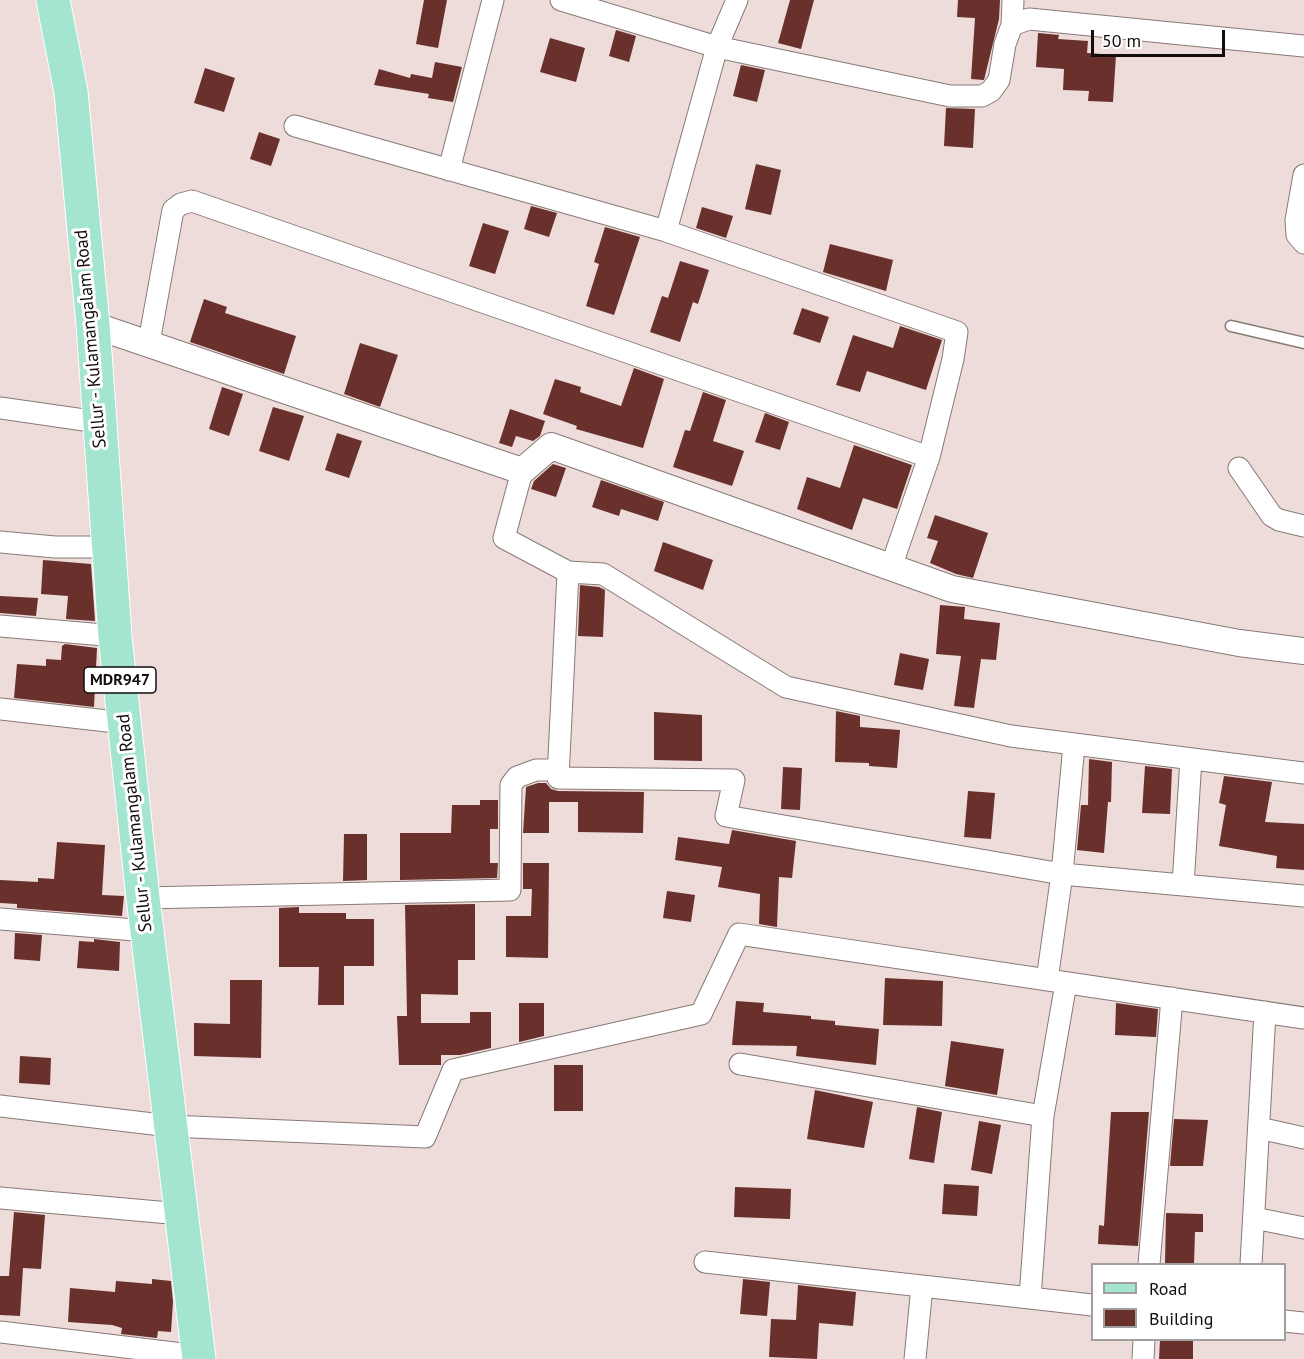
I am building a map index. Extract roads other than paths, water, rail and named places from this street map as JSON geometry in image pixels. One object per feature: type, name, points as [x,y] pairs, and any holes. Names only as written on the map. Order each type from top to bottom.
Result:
[{"type":"main road","name":"Sellur - Kulamangalam Road","points":[[53,0],[71,92],[93,325],[98,422],[115,636],[143,898],[199,1358]]},
{"type":"street","points":[[449,170],[493,0]]},
{"type":"street","points":[[561,0],[717,47],[950,96],[982,96],[991,91],[999,80],[1005,44],[1012,25],[1013,0]]},
{"type":"street","points":[[666,231],[717,47],[737,0]]},
{"type":"street","points":[[1012,25],[1029,19],[1304,46]]},
{"type":"street","points":[[295,126],[666,231],[957,332],[953,359],[929,457],[891,567]]},
{"type":"street","points":[[1304,176],[1296,220],[1297,235],[1304,243]]},
{"type":"street","points":[[149,342],[173,210],[181,204],[192,201],[929,457]]},
{"type":"street","points":[[93,325],[149,342],[522,471]]},
{"type":"street","points":[[0,408],[98,422]]},
{"type":"street","points":[[1304,651],[1239,643],[952,589],[551,446],[522,471],[504,538],[568,572],[603,574],[786,687],[1011,736],[1304,773]]},
{"type":"street","points":[[1239,468],[1272,516],[1304,525]]},
{"type":"street","points":[[0,542],[55,548],[109,548]]},
{"type":"street","points":[[568,572],[558,778],[734,780],[726,816],[1062,874],[1304,896]]},
{"type":"street","points":[[0,626],[115,636]]},
{"type":"street","points":[[0,709],[124,723]]},
{"type":"street","points":[[1030,1298],[1074,745]]},
{"type":"street","points":[[1183,885],[1191,759]]},
{"type":"street","points":[[143,898],[510,890],[511,785],[516,777],[536,770],[558,770]]},
{"type":"street","points":[[0,919],[147,931]]},
{"type":"street","points":[[0,1106],[170,1126],[425,1137],[453,1070],[701,1014],[739,934],[1304,1018]]},
{"type":"street","points":[[1149,1263],[1172,998]]},
{"type":"street","points":[[1251,1263],[1265,1012]]},
{"type":"street","points":[[740,1064],[1043,1116]]},
{"type":"street","points":[[1259,1128],[1304,1138]]},
{"type":"street","points":[[0,1198],[181,1214]]},
{"type":"street","points":[[1254,1218],[1304,1228]]},
{"type":"street","points":[[705,1262],[1091,1305]]},
{"type":"street","points":[[915,1359],[922,1286]]},
{"type":"street","points":[[1286,1321],[1304,1323]]},
{"type":"street","points":[[0,1332],[199,1358]]},
{"type":"street","points":[[1143,1341],[1143,1359]]},
{"type":"lane","points":[[1231,326],[1304,343]]}]
